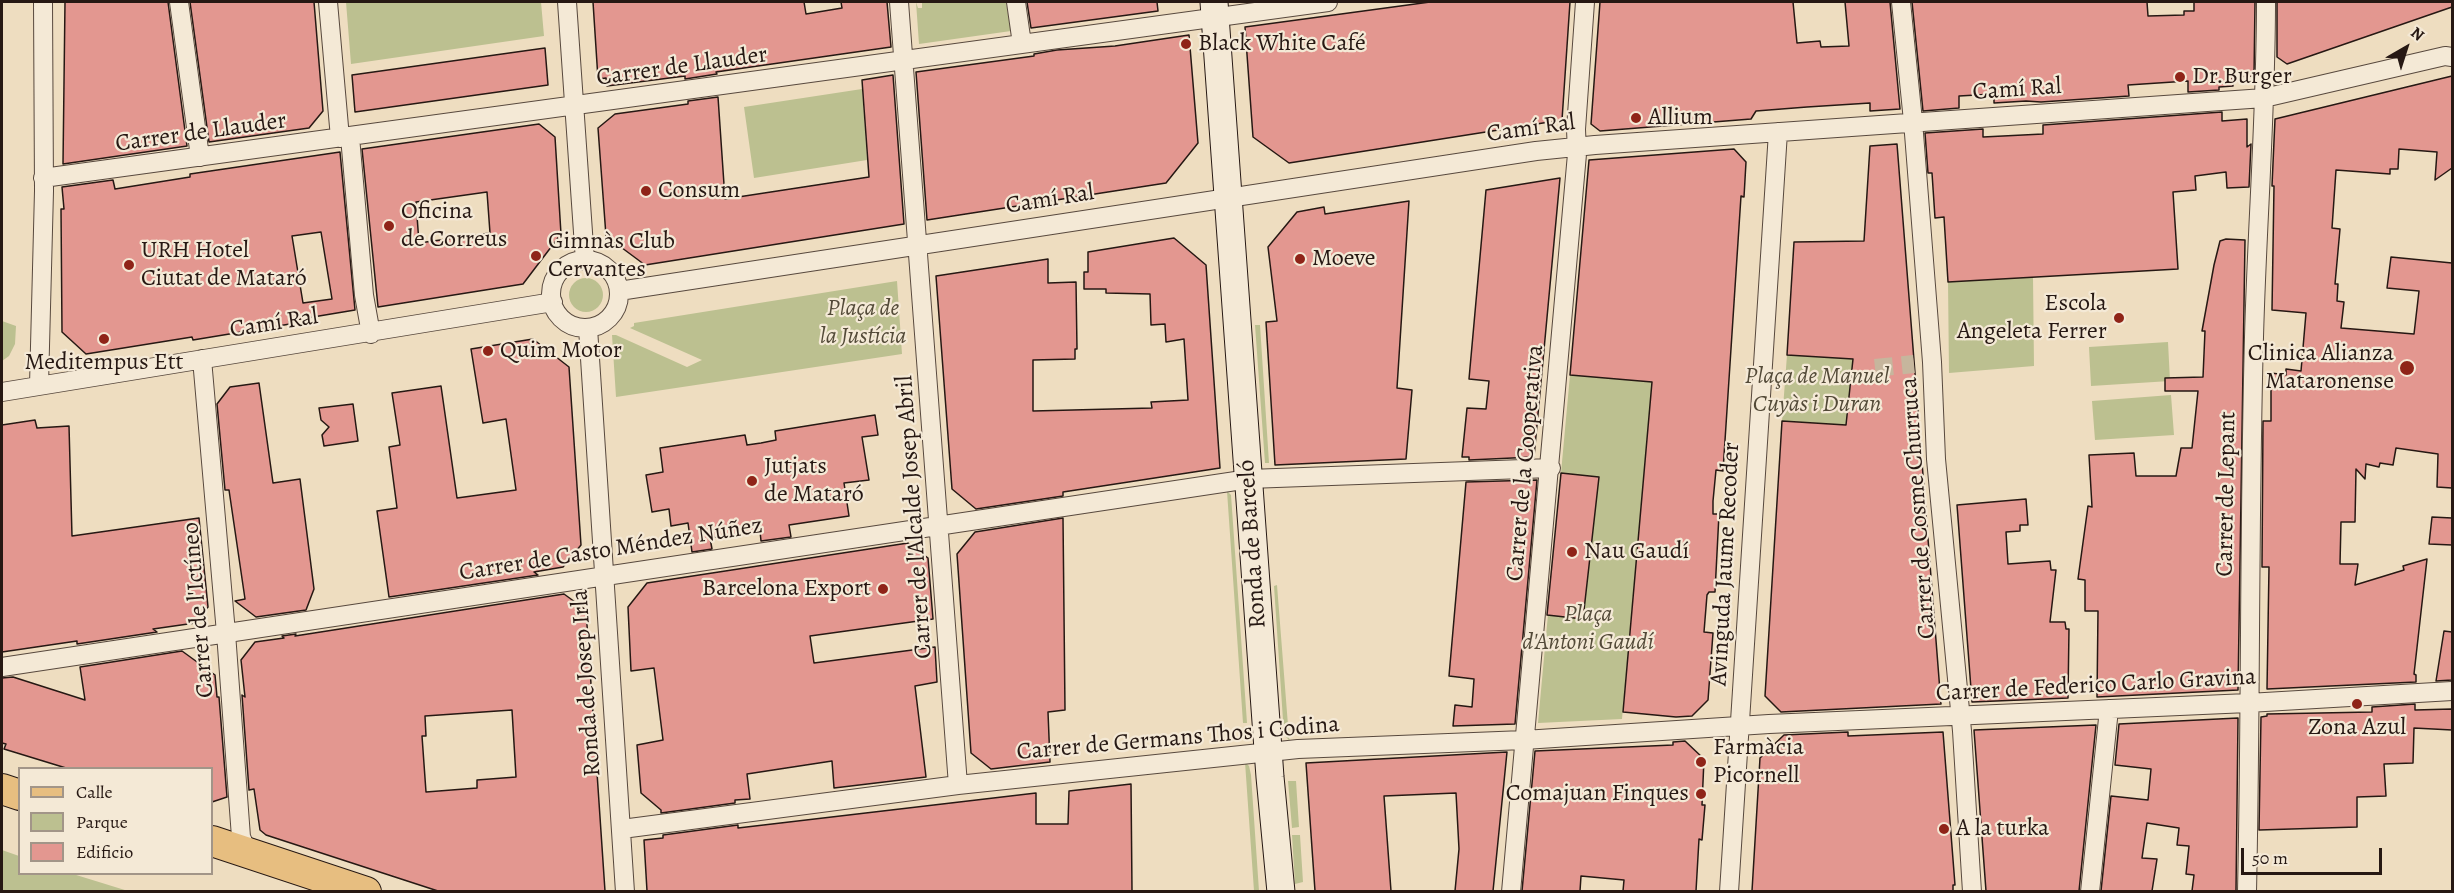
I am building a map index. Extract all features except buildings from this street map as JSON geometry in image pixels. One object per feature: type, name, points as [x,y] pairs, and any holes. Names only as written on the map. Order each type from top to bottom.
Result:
[{"type":"main road","points":[[2,772],[18,776]]},
{"type":"main road","points":[[2,789],[18,794]]},
{"type":"main road","points":[[213,841],[366,891]]},
{"type":"main road","points":[[213,859],[310,891]]},
{"type":"street","points":[[39,386],[44,178],[43,2]]},
{"type":"street","points":[[179,2],[200,157]]},
{"type":"street","points":[[328,2],[364,295],[371,334]]},
{"type":"street","points":[[567,2],[585,261]]},
{"type":"street","name":"Carrer de l'Alcalde Josep Abril","points":[[900,2],[958,785]]},
{"type":"street","points":[[1016,2],[1022,44]]},
{"type":"street","name":"Carrer de Llauder","points":[[44,178],[904,61],[1022,44],[1215,10],[1328,2]]},
{"type":"street","name":"Carrer de la Cooperativa","points":[[1511,891],[1551,468],[1577,146],[1576,129],[1585,2]]},
{"type":"street","name":"Carrer de Cosme Churruca","points":[[1901,2],[1913,122],[1923,363],[1936,459],[1961,716],[1972,891]]},
{"type":"street","name":"Carrer de Lepant","points":[[2247,891],[2254,337],[2266,75],[2266,2]]},
{"type":"street","name":"Ronda de Barceló","points":[[1215,10],[1268,751],[1281,891]]},
{"type":"street","name":"Camí Ral","points":[[619,291],[1228,197],[1577,146],[2264,98],[2445,56],[2452,57]]},
{"type":"street","name":"Avinguda Jaume Recoder","points":[[1729,891],[1778,132]]},
{"type":"street","points":[[585,261],[603,266],[610,272],[619,291],[616,308],[611,316],[605,322],[588,328],[573,326],[566,322],[556,310],[553,302],[553,286],[559,273],[571,264],[585,261]]},
{"type":"street","name":"Camí Ral","points":[[2,392],[371,334],[553,302]]},
{"type":"street","name":"Ronda de Josep Irla","points":[[588,328],[625,891]]},
{"type":"street","name":"Carrer de l'Ictíneo","points":[[202,359],[241,837],[252,854]]},
{"type":"street","name":"Carrer de Casto Méndez Núñez","points":[[2,667],[1248,478],[1551,468]]},
{"type":"street","name":"Carrer de Federico Carlo Gravina","points":[[1741,726],[2248,703],[2452,691]]},
{"type":"street","points":[[2090,891],[2109,709]]},
{"type":"street","name":"Carrer de Germans Thos i Codina","points":[[622,829],[958,785],[1268,751],[1524,740],[1741,726]]},
{"type":"green space","points":[[346,2],[541,2],[544,36],[351,64]]},
{"type":"green space","points":[[916,2],[918,8],[922,8],[922,2],[1006,2],[1011,31],[919,44]]},
{"type":"green space","points":[[862,89],[867,160],[754,178],[744,107]]},
{"type":"green space","points":[[2033,277],[2034,366],[1949,373],[1948,282]]},
{"type":"green space","points":[[586,278],[598,283],[603,295],[598,307],[586,312],[574,307],[569,295],[574,283]]},
{"type":"green space","name":"Plaça de la Justícia","points":[[897,281],[902,354],[616,397],[612,335],[687,367],[702,360],[630,328],[634,326],[634,323]]},
{"type":"green space","points":[[2,321],[16,326],[15,344],[9,356],[2,361]]},
{"type":"green space","points":[[1255,325],[1260,325],[1269,463],[1265,463]]},
{"type":"green space","points":[[2168,342],[2170,381],[2091,386],[2089,347]]},
{"type":"green space","name":"Plaça de Manuel Cuyàs i Duran","points":[[1787,355],[1853,359],[1874,357],[1876,380],[1851,382],[1846,425],[1782,421]]},
{"type":"green space","name":"Plaça d'Antoni Gaudí","points":[[1570,375],[1652,382],[1622,719],[1538,723]]},
{"type":"green space","points":[[2171,395],[2174,435],[2095,440],[2092,401]]},
{"type":"green space","points":[[1227,491],[1231,495],[1247,723],[1243,723]]},
{"type":"green space","points":[[1277,585],[1290,741],[1284,735],[1274,586]]},
{"type":"green space","points":[[1245,762],[1249,766],[1251,775],[1259,891],[1254,891]]},
{"type":"green space","points":[[1288,781],[1296,781],[1299,827],[1292,828]]},
{"type":"green space","points":[[1292,835],[1300,835],[1303,882],[1295,884]]},
{"type":"green space","points":[[2,850],[18,856],[18,875],[76,875],[128,891],[2,891]]},
{"type":"tunnel","points":[[1875,368],[1914,364]]},
{"type":"place","name":"Black White Café","points":[[1186,44]]},
{"type":"place","name":"Dr.Burger","points":[[2180,77]]},
{"type":"place","name":"Allium","points":[[1636,118]]},
{"type":"place","name":"Consum","points":[[646,191]]},
{"type":"place","name":"Oficina de Correus","points":[[389,226]]},
{"type":"place","name":"Gimnàs Club Cervantes","points":[[536,256]]},
{"type":"place","name":"Moeve","points":[[1300,259]]},
{"type":"place","name":"URH Hotel Ciutat de Mataró","points":[[129,265]]},
{"type":"place","name":"Escola Angeleta Ferrer","points":[[2119,318]]},
{"type":"place","name":"Meditempus Ett","points":[[104,339]]},
{"type":"place","name":"Quim Motor","points":[[488,351]]},
{"type":"place","name":"Clinica Alianza Mataronense","points":[[2407,368]]},
{"type":"place","name":"Jutjats de Mataró","points":[[752,481]]},
{"type":"place","name":"Nau Gaudí","points":[[1572,552]]},
{"type":"place","name":"Barcelona Export","points":[[883,589]]},
{"type":"place","name":"Zona Azul","points":[[2357,704]]},
{"type":"place","name":"Farmàcia Picornell","points":[[1701,762]]},
{"type":"place","name":"Comajuan Finques","points":[[1701,794]]},
{"type":"place","name":"A la turka","points":[[1944,829]]}]
